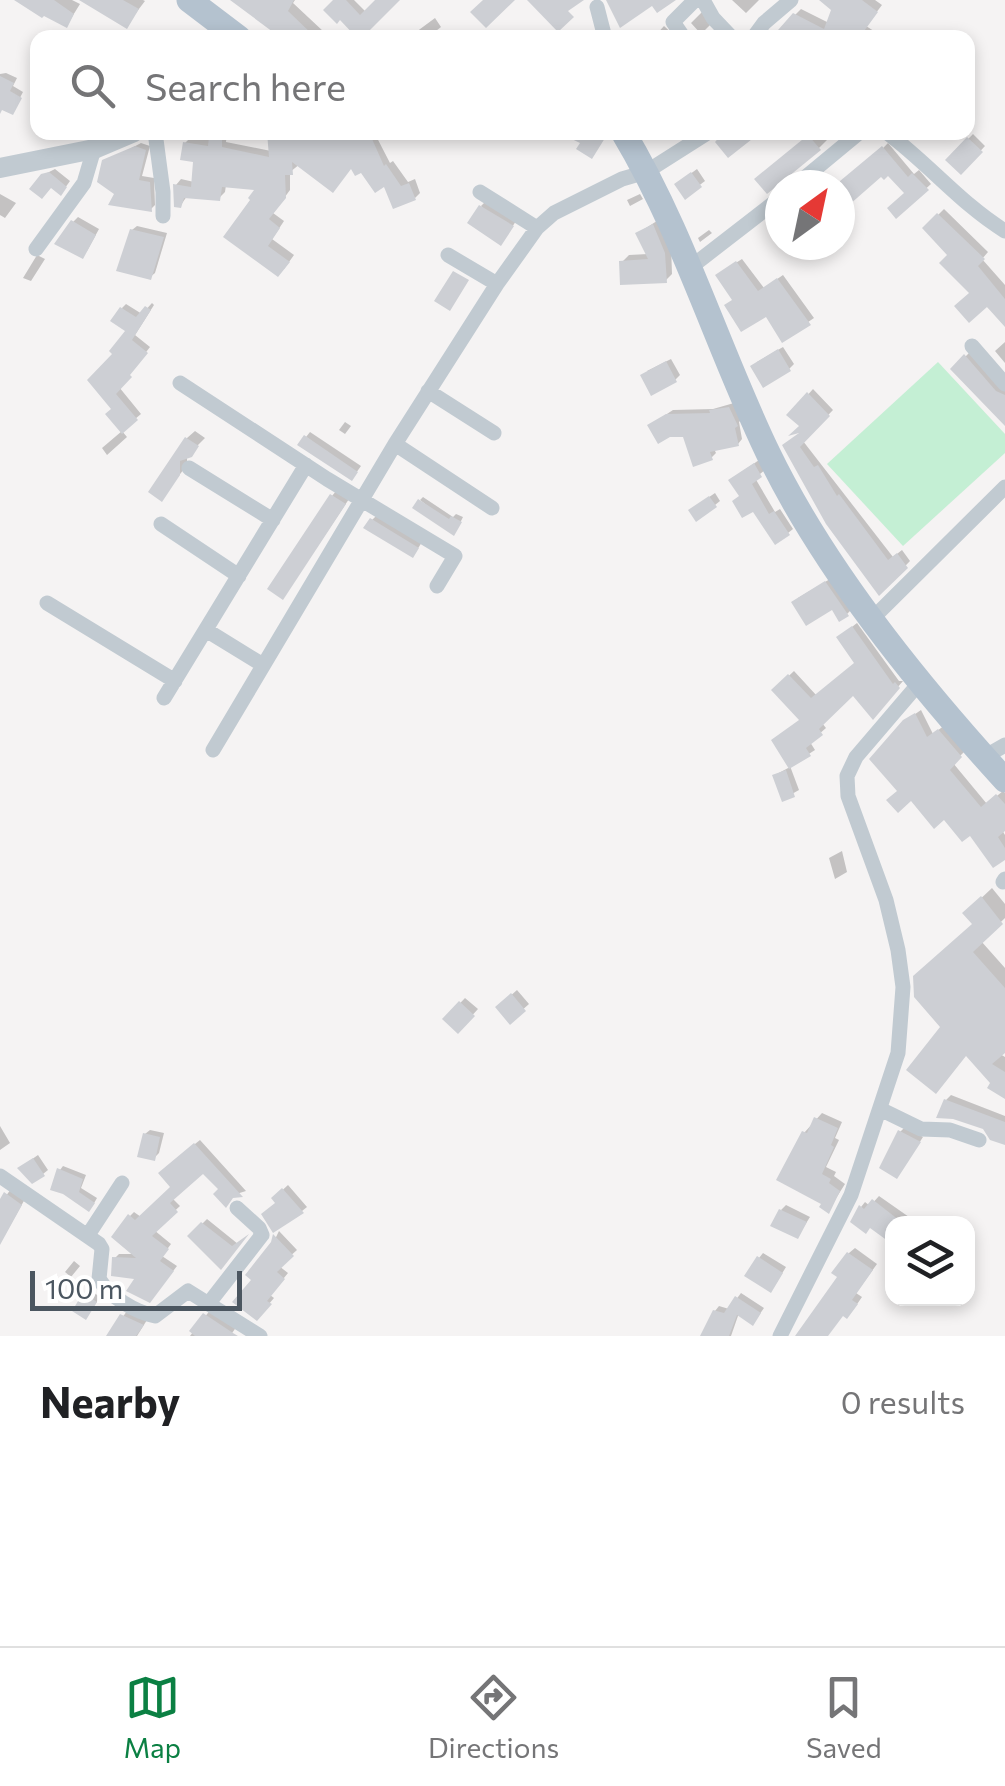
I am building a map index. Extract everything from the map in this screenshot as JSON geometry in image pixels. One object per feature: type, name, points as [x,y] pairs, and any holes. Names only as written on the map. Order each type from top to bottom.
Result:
[{"type":"main road","points":[[189,0],[228,30]]},
{"type":"main road","points":[[628,140],[691,267],[775,467],[809,527],[921,681],[995,751],[1005,780]]},
{"type":"street","points":[[678,30],[673,22],[695,0]]},
{"type":"street","points":[[703,0],[724,30]]},
{"type":"street","points":[[759,30],[791,0]]},
{"type":"street","points":[[597,8],[603,30]]},
{"type":"street","points":[[0,168],[94,149],[115,140]]},
{"type":"street","points":[[156,140],[163,216]]},
{"type":"street","points":[[212,750],[395,444],[537,228],[554,213],[646,172],[694,140]]},
{"type":"street","points":[[814,170],[850,140]]},
{"type":"street","points":[[897,140],[981,215],[1005,231]]},
{"type":"street","points":[[36,250],[84,184],[94,149]]},
{"type":"street","points":[[480,192],[537,228]]},
{"type":"street","points":[[691,267],[765,210]]},
{"type":"street","points":[[448,255],[497,284]]},
{"type":"street","points":[[972,346],[1005,384]]},
{"type":"street","points":[[180,383],[455,556],[437,586]]},
{"type":"street","points":[[428,392],[494,432]]},
{"type":"street","points":[[395,444],[492,508]]},
{"type":"street","points":[[164,698],[306,465]]},
{"type":"street","points":[[188,468],[273,520]]},
{"type":"street","points":[[872,618],[1005,487]]},
{"type":"street","points":[[161,524],[239,576]]},
{"type":"street","points":[[47,603],[175,681]]},
{"type":"street","points":[[206,630],[263,666]]},
{"type":"street","points":[[780,1336],[851,1196],[898,1053],[903,987],[886,900],[848,796],[847,776],[856,756],[921,681]]},
{"type":"street","points":[[882,1110],[922,1129],[950,1130],[979,1140]]},
{"type":"street","points":[[0,1176],[88,1235],[102,1249],[98,1271],[102,1285],[130,1306],[155,1316],[188,1291],[209,1303],[241,1331],[260,1336]]},
{"type":"street","points":[[88,1235],[122,1183]]},
{"type":"street","points":[[209,1303],[262,1235],[237,1208]]},
{"type":"green space","points":[[938,362],[1005,434],[1005,453],[903,546],[827,464]]},
{"type":"building","points":[[14,0],[54,0],[74,14],[67,28]]},
{"type":"building","points":[[79,0],[123,0],[139,9],[127,29]]},
{"type":"building","points":[[230,0],[294,0],[288,11],[308,30],[270,30]]},
{"type":"building","points":[[333,0],[346,0],[360,15],[375,0],[400,0],[370,30],[349,30],[323,10]]},
{"type":"building","points":[[483,0],[515,0],[486,28],[470,12]]},
{"type":"building","points":[[527,0],[584,0],[568,11],[574,17],[556,30]]},
{"type":"building","points":[[606,0],[676,0],[657,13],[652,6],[620,28]]},
{"type":"building","points":[[819,0],[862,0],[878,12],[865,30],[778,30],[793,13],[824,29],[831,10]]},
{"type":"building","points":[[0,76],[14,83],[10,91],[22,98],[13,115],[2,110],[0,114]]},
{"type":"building","points":[[209,140],[222,140],[222,147],[269,157],[268,140],[373,140],[384,166],[401,186],[409,183],[416,200],[393,209],[384,187],[375,193],[361,173],[355,176],[351,169],[333,193],[292,162],[293,175],[285,175],[286,198],[269,219],[280,228],[268,246],[290,262],[278,277],[223,237],[254,190],[222,187],[220,201],[184,198],[181,208],[174,207],[173,184],[191,187],[193,162],[180,160],[183,142],[208,146]]},
{"type":"building","points":[[574,140],[604,140],[592,159],[576,149],[580,143]]},
{"type":"building","points":[[717,140],[751,140],[728,158]]},
{"type":"building","points":[[802,140],[812,140],[821,150],[796,170],[765,170]]},
{"type":"building","points":[[964,140],[970,140],[983,152],[961,175],[945,160]]},
{"type":"building","points":[[135,146],[146,150],[139,180],[150,182],[152,212],[108,205],[114,194],[97,182],[102,160]]},
{"type":"building","points":[[882,146],[908,177],[912,173],[929,190],[896,219],[887,208],[904,193],[888,176],[884,180],[881,177],[855,200],[853,170]]},
{"type":"building","points":[[765,170],[765,192],[754,179]]},
{"type":"building","points":[[49,172],[67,187],[61,196],[51,188],[42,199],[29,189],[41,174]]},
{"type":"building","points":[[691,172],[702,187],[685,200],[674,184]]},
{"type":"building","points":[[479,205],[514,226],[501,246],[467,223]]},
{"type":"building","points":[[937,213],[985,259],[978,266],[1005,299],[1005,327],[987,307],[969,323],[954,306],[969,293],[939,263],[947,255],[922,228]]},
{"type":"building","points":[[71,220],[96,235],[83,259],[54,244]]},
{"type":"building","points":[[653,224],[665,253],[667,283],[620,285],[619,261],[648,259],[635,233]]},
{"type":"building","points":[[130,229],[164,237],[151,280],[116,271]]},
{"type":"building","points":[[736,261],[758,291],[777,278],[811,325],[782,343],[766,317],[741,332],[724,305],[732,300],[715,275]]},
{"type":"building","points":[[453,271],[469,280],[450,311],[434,301]]},
{"type":"building","points":[[145,306],[151,310],[132,340],[148,353],[116,394],[138,420],[122,434],[105,414],[111,409],[87,380],[112,354],[109,351],[125,331],[110,321],[120,307],[136,317]]},
{"type":"building","points":[[778,349],[791,371],[763,388],[750,366]]},
{"type":"building","points":[[964,354],[996,391],[1005,395],[1005,426],[950,369]]},
{"type":"building","points":[[666,361],[677,382],[651,396],[640,375]]},
{"type":"building","points":[[807,392],[830,416],[800,447],[814,467],[818,465],[837,496],[888,560],[897,553],[908,568],[879,596],[826,524],[782,445],[799,433],[788,436],[799,426],[786,415]]},
{"type":"building","points":[[729,407],[738,426],[735,428],[739,446],[710,452],[713,460],[693,467],[683,437],[670,437],[658,444],[647,425],[666,414],[710,413],[709,410]]},
{"type":"building","points":[[304,435],[358,472],[352,481],[297,445]]},
{"type":"building","points":[[185,437],[199,446],[192,457],[180,461],[180,475],[162,502],[148,492]]},
{"type":"building","points":[[754,463],[762,477],[752,484],[769,514],[774,511],[790,535],[775,545],[753,512],[742,518],[732,501],[739,496],[728,480]]},
{"type":"building","points":[[330,494],[346,504],[283,600],[267,589]]},
{"type":"building","points":[[709,496],[717,507],[696,522],[688,510]]},
{"type":"building","points":[[418,499],[449,519],[451,516],[462,522],[454,536],[412,508]]},
{"type":"building","points":[[370,518],[419,548],[413,558],[363,528]]},
{"type":"building","points":[[825,581],[849,616],[839,622],[832,610],[806,626],[791,602]]},
{"type":"building","points":[[852,626],[893,684],[900,688],[873,720],[853,696],[819,729],[823,735],[806,748],[811,756],[789,769],[771,740],[799,720],[771,690],[788,674],[811,698],[854,663],[836,637]]},
{"type":"building","points":[[915,713],[927,737],[938,729],[962,757],[950,770],[981,807],[996,794],[1005,804],[1005,831],[998,837],[1005,848],[1005,860],[993,868],[970,836],[962,842],[944,820],[934,829],[911,801],[898,813],[886,800],[897,791],[869,759],[903,720]]},
{"type":"building","points":[[786,770],[795,797],[782,802],[772,775]]},
{"type":"building","points":[[981,896],[1003,924],[973,952],[1005,988],[1005,1053],[992,1064],[1005,1072],[1005,1099],[987,1088],[990,1083],[966,1056],[936,1094],[906,1070],[940,1027],[914,997],[913,976],[972,924],[962,913]]},
{"type":"building","points":[[511,993],[526,1011],[510,1025],[495,1007]]},
{"type":"building","points":[[459,1001],[475,1016],[458,1034],[442,1019]]},
{"type":"building","points":[[944,1099],[1005,1122],[1005,1145],[990,1140],[983,1129],[936,1118]]},
{"type":"building","points":[[814,1117],[838,1128],[822,1174],[840,1191],[829,1214],[819,1207],[821,1204],[776,1180],[802,1131],[807,1133]]},
{"type":"building","points":[[898,1130],[921,1142],[897,1179],[879,1168]]},
{"type":"building","points":[[143,1133],[160,1137],[155,1161],[137,1157]]},
{"type":"building","points":[[194,1143],[243,1197],[233,1198],[226,1208],[213,1194],[218,1189],[203,1174],[170,1203],[178,1212],[152,1236],[169,1249],[160,1261],[174,1271],[150,1303],[126,1291],[134,1279],[111,1276],[112,1257],[136,1258],[111,1237],[128,1214],[135,1220],[170,1187],[158,1173]]},
{"type":"building","points":[[33,1158],[45,1176],[32,1184],[17,1168]]},
{"type":"building","points":[[57,1168],[83,1179],[79,1192],[95,1203],[89,1212],[50,1190]]},
{"type":"building","points":[[282,1188],[304,1213],[273,1233],[261,1214],[275,1203],[271,1198]]},
{"type":"building","points":[[4,1192],[22,1205],[0,1245],[0,1199]]},
{"type":"building","points":[[872,1199],[894,1216],[885,1216],[885,1239],[870,1228],[866,1234],[850,1222],[859,1205],[864,1209]]},
{"type":"building","points":[[779,1209],[807,1222],[798,1239],[770,1226]]},
{"type":"building","points":[[201,1222],[232,1246],[249,1234],[221,1270],[187,1236]]},
{"type":"building","points":[[273,1234],[294,1256],[277,1272],[285,1279],[267,1301],[272,1304],[257,1321],[232,1302],[251,1280],[245,1275]]},
{"type":"building","points":[[847,1252],[873,1270],[852,1300],[858,1304],[828,1336],[795,1336],[837,1277],[831,1273]]},
{"type":"building","points":[[757,1256],[783,1273],[771,1293],[744,1276]]},
{"type":"building","points":[[83,1293],[97,1302],[86,1320],[72,1311]]},
{"type":"building","points":[[735,1296],[761,1313],[753,1326],[737,1315],[729,1336],[700,1336],[713,1310],[724,1313]]},
{"type":"building","points":[[203,1313],[238,1336],[195,1336],[189,1331]]},
{"type":"building","points":[[120,1314],[144,1325],[136,1336],[106,1336]]}]
